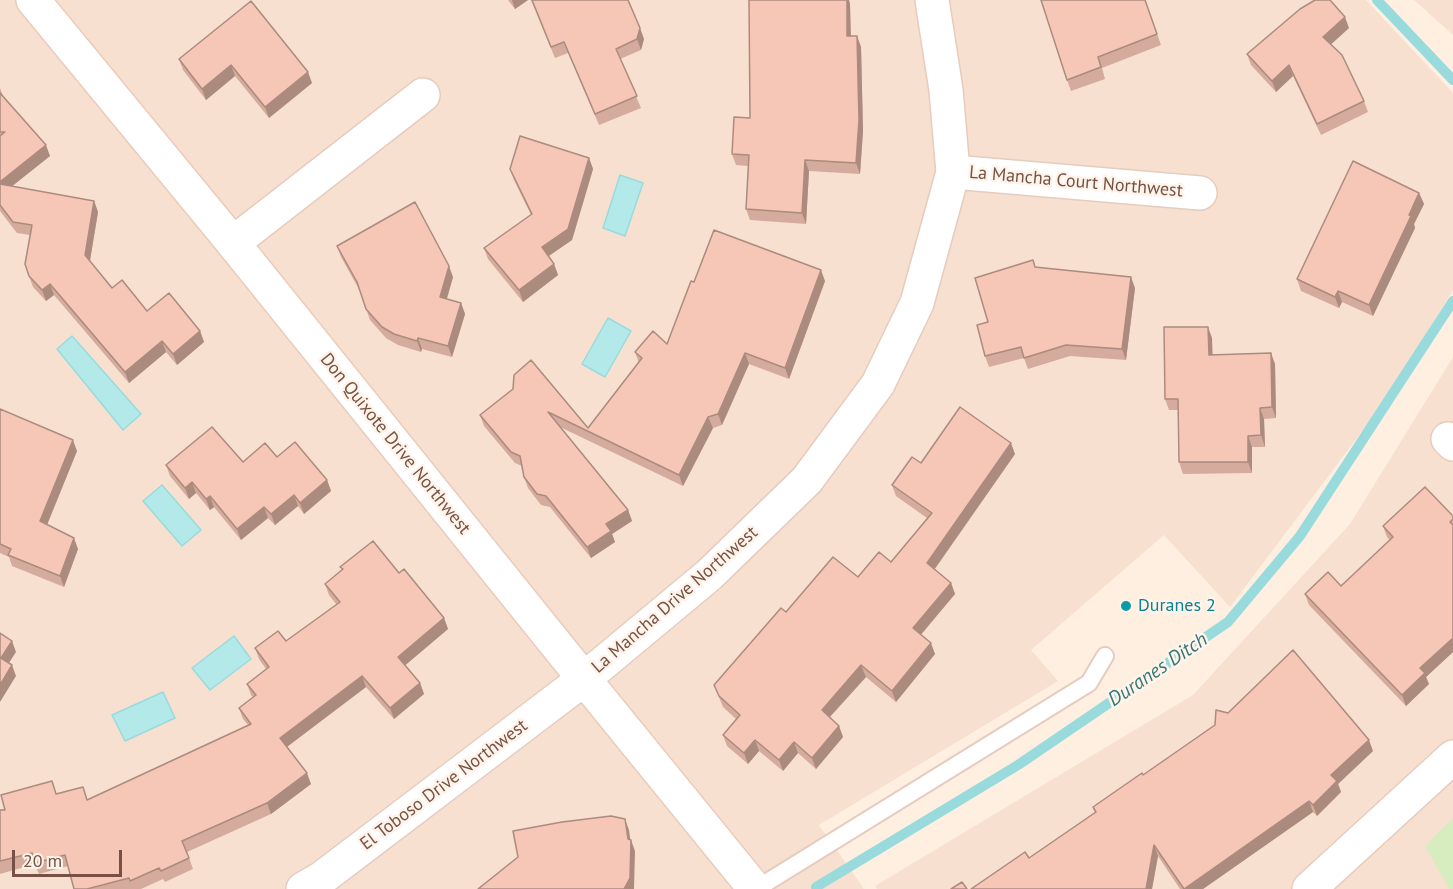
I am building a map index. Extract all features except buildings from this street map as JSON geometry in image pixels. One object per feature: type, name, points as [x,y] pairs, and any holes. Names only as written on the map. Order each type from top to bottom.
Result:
[{"type":"street","name":"Don Quixote Drive Northwest","points":[[33,0],[233,243],[756,889]]},
{"type":"street","name":"La Mancha Drive Northwest","points":[[584,679],[709,575],[807,480],[878,384],[917,303],[953,172],[946,90],[932,0]]},
{"type":"street","points":[[233,243],[423,94]]},
{"type":"street","name":"La Mancha Court Northwest","points":[[953,172],[1200,193]]},
{"type":"street","name":"El Toboso Drive Northwest","points":[[303,889],[322,878],[584,679]]},
{"type":"street","points":[[1309,889],[1453,757]]},
{"type":"lane","points":[[756,889],[1089,683],[1105,656]]},
{"type":"shaded area","points":[[0,0],[1366,0],[1453,93],[1453,290],[1387,398],[1230,607],[1164,535],[1031,650],[1058,681],[819,825],[864,889],[0,889]]},
{"type":"shaded area","points":[[1414,0],[1453,0],[1453,35]]},
{"type":"shaded area","points":[[1453,357],[1453,889],[877,889],[875,886],[1193,695],[1350,524]]},
{"type":"green space","points":[[1453,818],[1453,889],[1449,889],[1425,846]]},
{"type":"water","points":[[620,175],[643,183],[625,236],[603,228]]},
{"type":"water","points":[[608,318],[631,331],[605,377],[582,364]]},
{"type":"water","points":[[72,336],[141,414],[123,430],[57,349]]},
{"type":"water","points":[[162,485],[201,530],[182,546],[143,501]]},
{"type":"water","points":[[234,636],[251,659],[210,690],[192,668]]},
{"type":"water","points":[[163,692],[175,718],[125,741],[112,715]]},
{"type":"waterway","points":[[1377,0],[1453,80]]},
{"type":"waterway","name":"Duranes Ditch","points":[[816,887],[1018,765],[1228,622],[1300,536],[1453,301]]},
{"type":"place","name":"Duranes 2","points":[[1126,606]]}]
